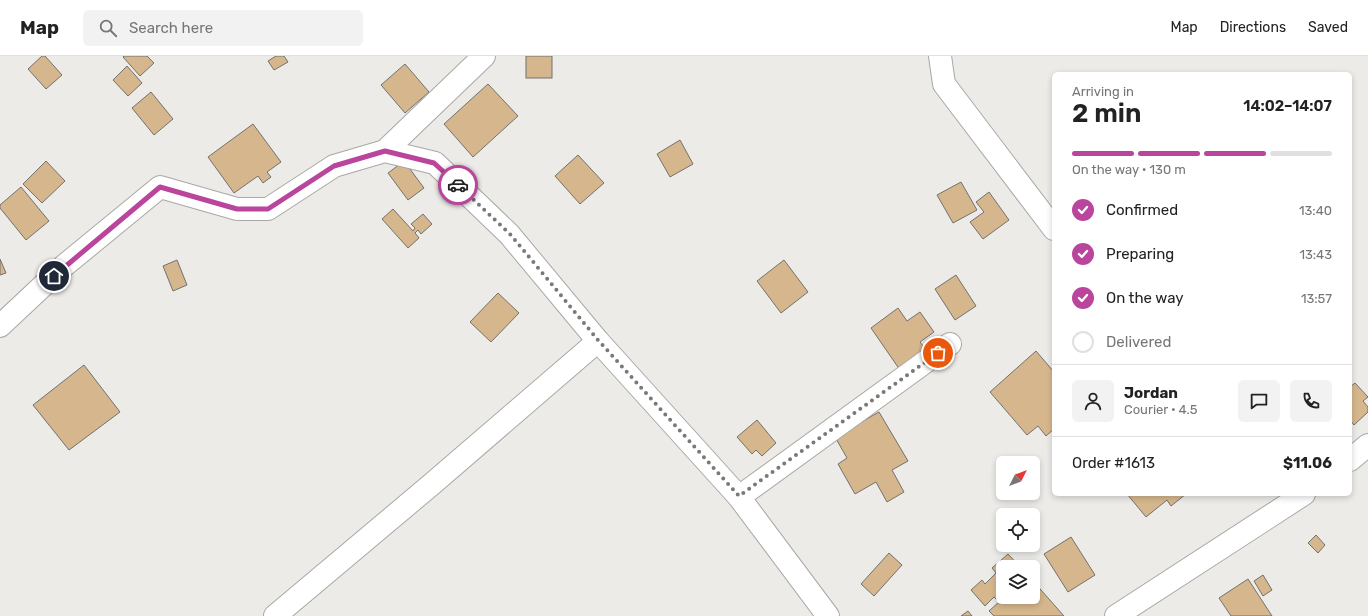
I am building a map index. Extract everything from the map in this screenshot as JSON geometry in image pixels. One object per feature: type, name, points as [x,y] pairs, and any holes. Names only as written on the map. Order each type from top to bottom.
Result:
[{"type":"street","points":[[0,326],[65,265],[160,187],[237,209],[268,209],[334,166],[385,151],[484,56]]},
{"type":"street","points":[[940,56],[944,84],[1052,226]]},
{"type":"street","points":[[385,151],[434,163],[510,234],[598,340],[739,496],[828,616]]},
{"type":"street","points":[[275,616],[438,479],[598,340]]},
{"type":"street","points":[[739,496],[950,344]]},
{"type":"street","points":[[1352,458],[1368,445]]},
{"type":"street","points":[[1116,616],[1301,496]]},
{"type":"building","points":[[42,56],[45,56],[62,75],[46,89],[28,69]]},
{"type":"building","points":[[147,56],[154,63],[140,76],[123,57]]},
{"type":"building","points":[[276,56],[284,56],[288,62],[274,70],[268,61]]},
{"type":"building","points":[[526,56],[552,56],[552,78],[526,78]]},
{"type":"building","points":[[405,64],[429,92],[405,113],[381,85]]},
{"type":"building","points":[[127,66],[142,83],[128,96],[113,80]]},
{"type":"building","points":[[488,84],[518,116],[473,157],[444,124]]},
{"type":"building","points":[[151,92],[173,119],[154,135],[132,108]]},
{"type":"building","points":[[253,124],[281,162],[267,172],[271,177],[263,183],[258,176],[234,193],[208,157]]},
{"type":"building","points":[[680,140],[693,164],[670,177],[657,154]]},
{"type":"building","points":[[578,155],[604,183],[580,204],[555,176]]},
{"type":"building","points":[[46,161],[65,181],[42,203],[23,184]]},
{"type":"building","points":[[404,161],[424,188],[408,200],[388,173]]},
{"type":"building","points":[[961,182],[977,210],[953,223],[937,195]]},
{"type":"building","points":[[21,187],[49,221],[26,240],[0,208],[0,205]]},
{"type":"building","points":[[989,192],[1009,220],[983,239],[970,222],[984,212],[976,202]]},
{"type":"building","points":[[393,209],[413,231],[415,228],[411,224],[423,214],[432,224],[421,234],[418,230],[415,233],[419,238],[408,248],[382,219]]},
{"type":"building","points":[[0,259],[6,273],[0,275]]},
{"type":"building","points":[[177,260],[187,285],[173,291],[163,266]]},
{"type":"building","points":[[784,260],[808,292],[781,313],[757,281]]},
{"type":"building","points":[[956,275],[976,306],[955,320],[935,289]]},
{"type":"building","points":[[498,293],[519,313],[491,342],[470,322]]},
{"type":"building","points":[[898,308],[907,321],[920,312],[934,332],[920,342],[927,351],[900,370],[871,328]]},
{"type":"building","points":[[1036,351],[1052,370],[1052,431],[1046,436],[1038,426],[1027,435],[990,392]]},
{"type":"building","points":[[84,365],[120,412],[69,450],[33,405]]},
{"type":"building","points":[[1355,383],[1368,397],[1363,401],[1368,407],[1368,412],[1354,425],[1352,422],[1352,385]]},
{"type":"building","points":[[879,412],[908,461],[892,470],[904,492],[887,502],[876,482],[855,494],[838,464],[847,458],[835,437]]},
{"type":"building","points":[[757,420],[776,443],[762,456],[756,450],[752,454],[737,437]]},
{"type":"building","points":[[1129,496],[1184,496],[1171,506],[1167,500],[1146,517]]},
{"type":"building","points":[[1316,535],[1325,545],[1318,553],[1308,543]]},
{"type":"building","points":[[1071,537],[1095,575],[1068,592],[1044,554]]},
{"type":"building","points":[[889,553],[902,565],[874,596],[861,584]]},
{"type":"building","points":[[1008,554],[1014,560],[1001,560]]},
{"type":"building","points":[[996,564],[996,573],[992,568]]},
{"type":"building","points":[[996,573],[996,599],[994,597],[985,606],[971,590],[982,580],[985,584]]},
{"type":"building","points":[[1263,575],[1272,590],[1263,596],[1254,581]]},
{"type":"building","points":[[1248,579],[1272,616],[1231,616],[1219,598]]},
{"type":"building","points":[[1040,589],[1064,616],[994,616],[989,611],[997,604],[1040,604]]},
{"type":"building","points":[[968,611],[972,616],[961,616]]},
{"type":"way so far","points":[[458,185],[510,234],[598,340],[739,496],[938,353]]},
{"type":"route","points":[[54,276],[65,265],[160,187],[237,209],[268,209],[334,166],[385,151],[434,163],[458,185]]}]
